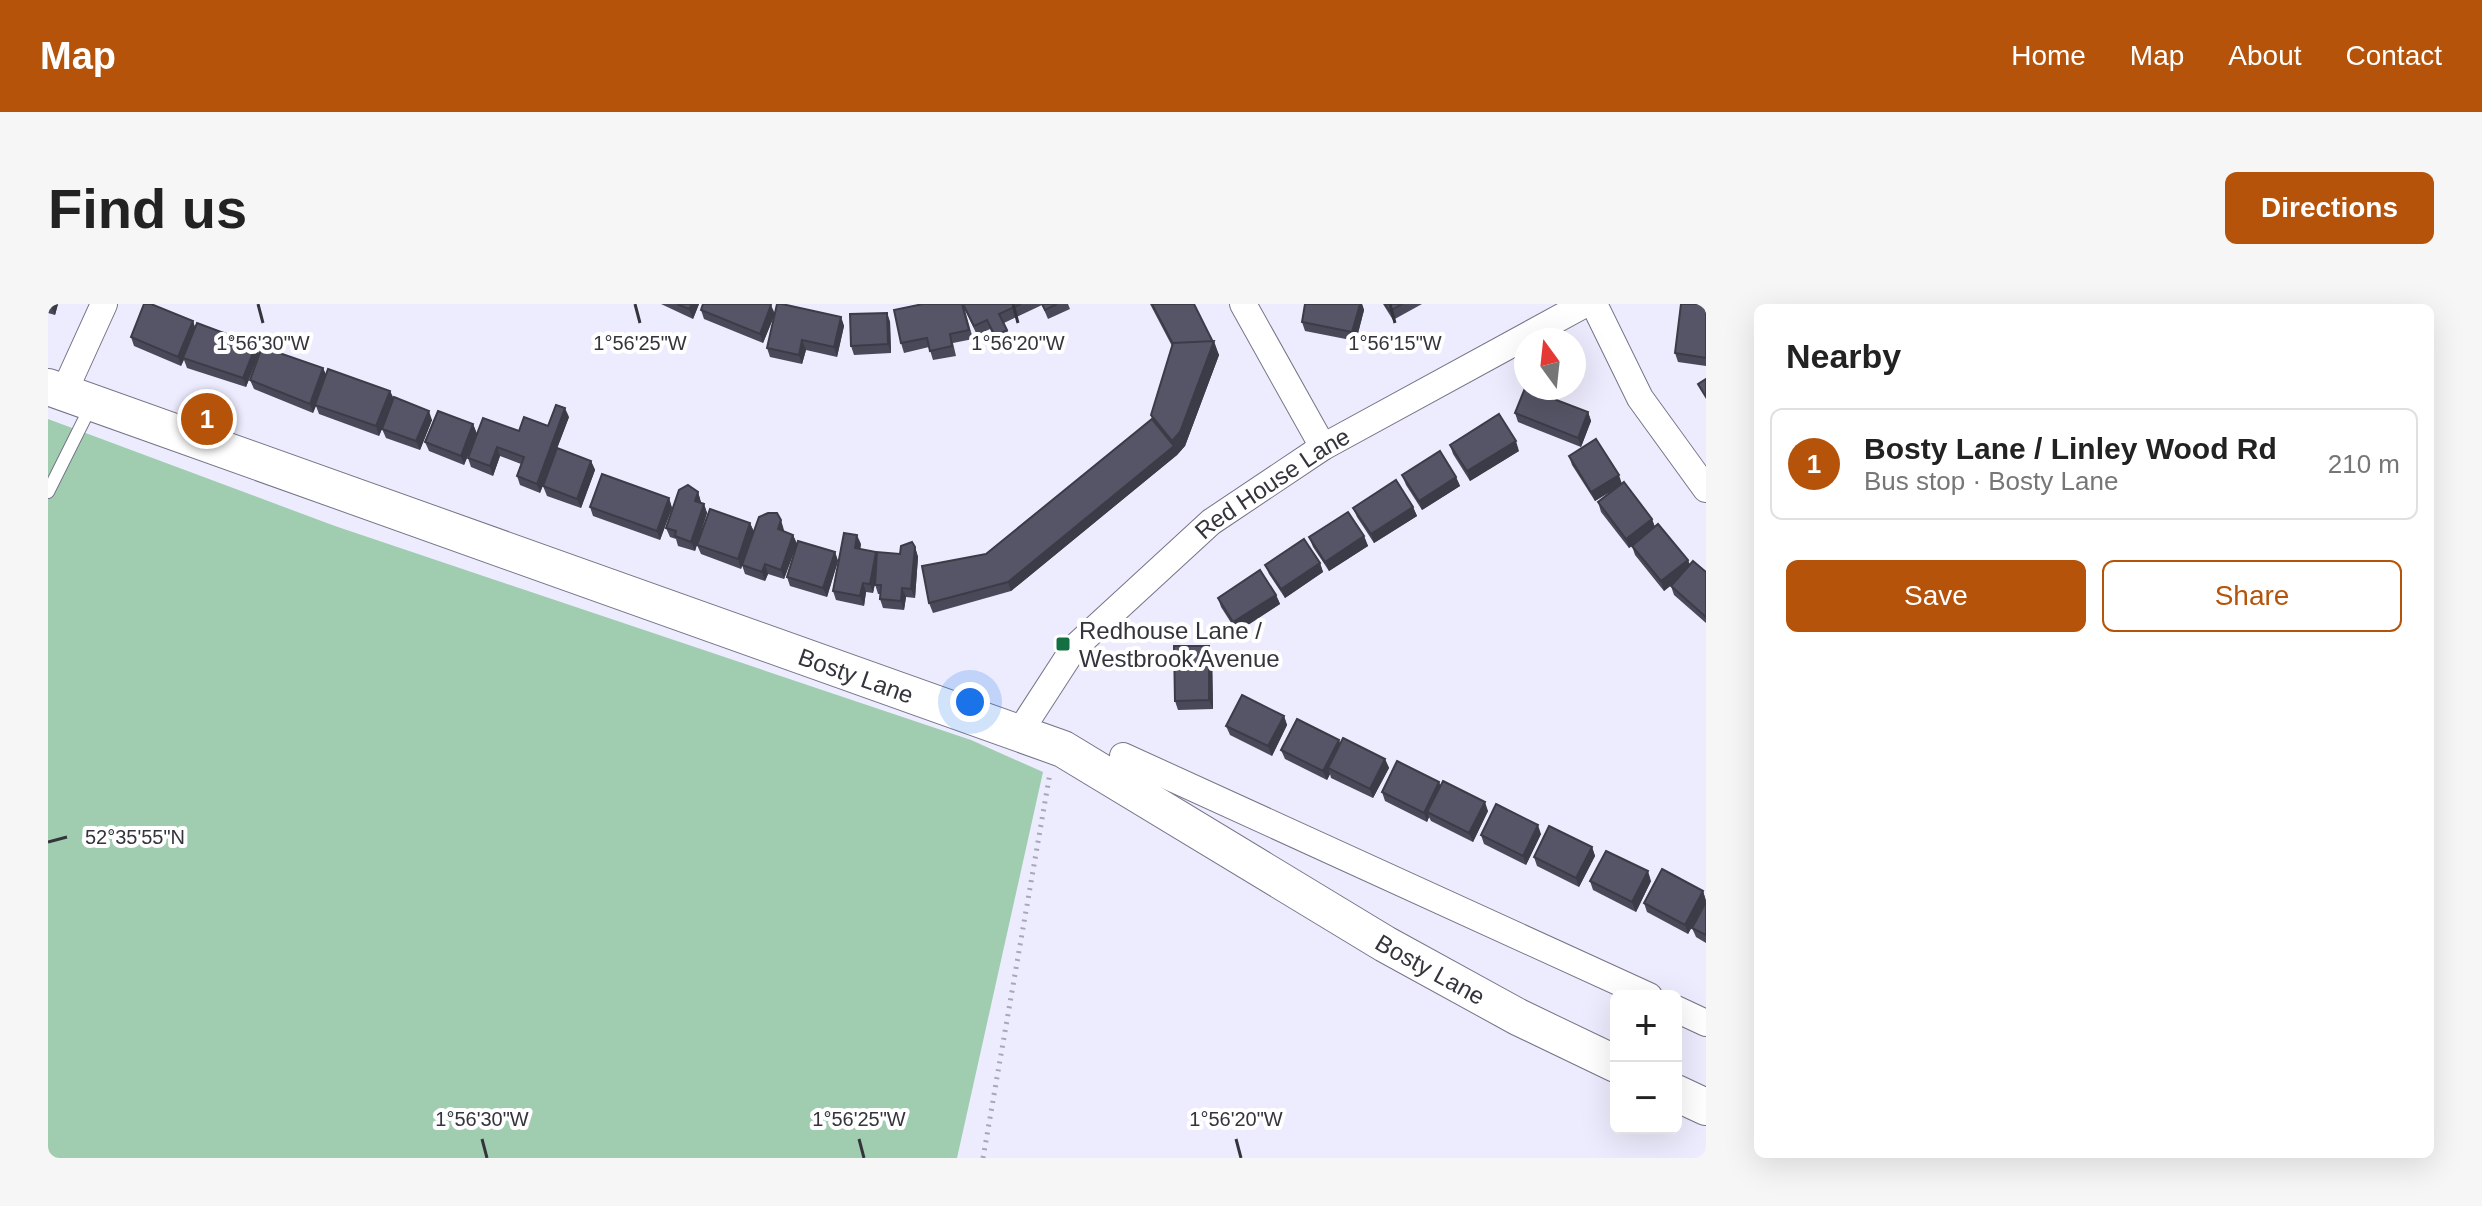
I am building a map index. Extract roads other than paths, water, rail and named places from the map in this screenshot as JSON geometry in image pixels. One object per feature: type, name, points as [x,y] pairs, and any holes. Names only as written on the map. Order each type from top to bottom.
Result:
[{"type":"main road","name":"Bosty Lane","points":[[69,394],[1063,749],[1385,944],[1518,1017],[1612,1062]]},
{"type":"main road","points":[[1682,1096],[1706,1107]]},
{"type":"street","points":[[69,394],[104,304]]},
{"type":"street","points":[[1243,304],[1323,447]]},
{"type":"street","name":"Red House Lane","points":[[1019,733],[1074,648],[1211,522],[1323,447],[1585,304]]},
{"type":"street","points":[[1594,304],[1640,398],[1706,489]]},
{"type":"street","points":[[1123,756],[1636,990]]},
{"type":"street","points":[[1682,1012],[1706,1023]]},
{"type":"lane","points":[[48,492],[69,394]]},
{"type":"place","name":"Bosty Lane / Linley Wood Rd","points":[[207,419]]},
{"type":"place","name":"Redhouse Lane / Westbrook Avenue","points":[[1063,644]]}]
